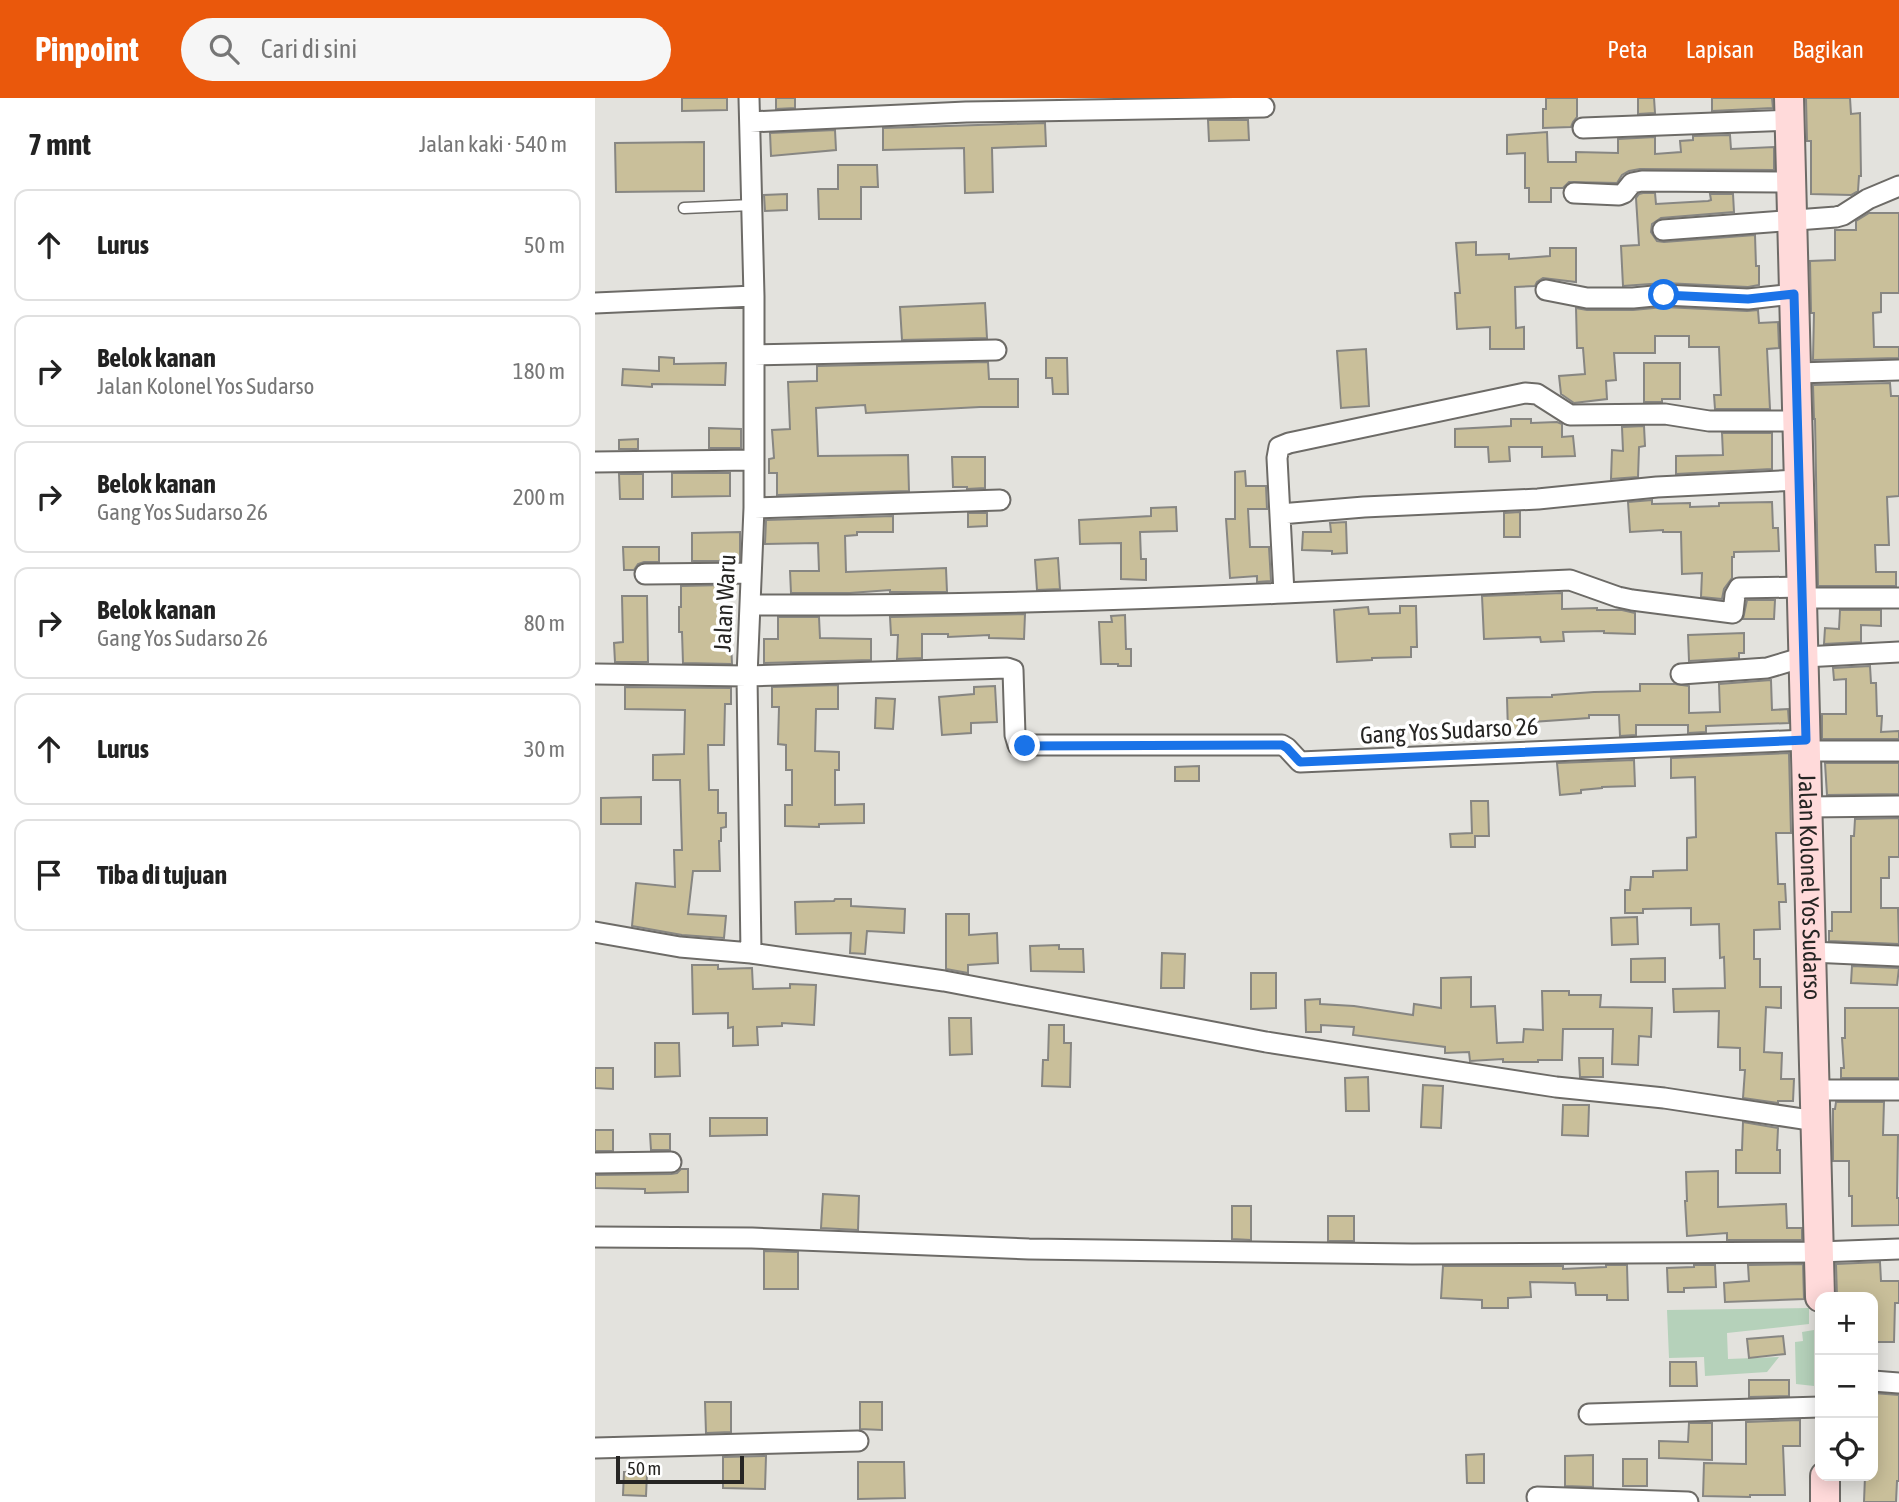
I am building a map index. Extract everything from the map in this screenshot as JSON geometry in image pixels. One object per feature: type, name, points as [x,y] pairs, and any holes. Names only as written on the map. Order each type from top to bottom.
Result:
[{"type":"street","name":"Jalan Waru","points":[[749,98],[754,296],[754,508],[747,676],[751,953]]},
{"type":"street","points":[[750,122],[966,112],[1263,107]]},
{"type":"street","points":[[1583,128],[1790,109]]},
{"type":"street","name":"Jalan Kolonel Yos Sudarso","points":[[1790,109],[1820,1292]]},
{"type":"street","points":[[1574,193],[1619,195],[1625,193],[1632,183],[1642,181],[1791,182]]},
{"type":"street","points":[[1663,230],[1830,218],[1843,215],[1868,199],[1899,186]]},
{"type":"street","points":[[1546,290],[1587,298],[1664,295],[1748,299],[1794,294]]},
{"type":"street","points":[[595,303],[754,296]]},
{"type":"street","points":[[754,355],[996,350]]},
{"type":"street","points":[[1797,373],[1899,370]]},
{"type":"street","points":[[1284,593],[1277,458],[1279,447],[1289,443],[1525,393],[1537,394],[1570,415],[1665,414],[1709,421],[1798,421]]},
{"type":"street","points":[[595,462],[754,460]]},
{"type":"street","points":[[1280,514],[1364,507],[1538,499],[1657,486],[1799,480]]},
{"type":"street","points":[[754,508],[1000,500]]},
{"type":"street","points":[[645,574],[751,573]]},
{"type":"street","points":[[750,605],[882,606],[1081,602],[1570,580],[1632,600],[1733,613],[1735,595],[1739,588],[1899,598]]},
{"type":"street","points":[[1681,674],[1767,668],[1804,656],[1899,652]]},
{"type":"street","name":"Gang Yos Sudarso 26","points":[[747,676],[1007,668],[1013,670],[1015,735],[1018,745],[1282,745],[1300,762],[1806,745],[1899,751]]},
{"type":"street","points":[[595,674],[747,676]]},
{"type":"street","points":[[1807,807],[1899,806]]},
{"type":"street","points":[[595,932],[680,947],[751,953],[944,982],[1266,1042],[1556,1087],[1664,1098],[1816,1121]]},
{"type":"street","points":[[1811,952],[1899,957]]},
{"type":"street","points":[[1815,1090],[1899,1090]]},
{"type":"street","points":[[595,1163],[671,1162]]},
{"type":"street","points":[[595,1237],[752,1238],[1029,1249],[1412,1254],[1819,1252],[1899,1249]]},
{"type":"street","points":[[1878,1381],[1899,1383]]},
{"type":"street","points":[[1589,1414],[1815,1407]]},
{"type":"street","points":[[595,1448],[858,1441]]},
{"type":"street","points":[[1825,1481],[1825,1502]]},
{"type":"street","points":[[1537,1497],[1688,1502]]},
{"type":"lane","points":[[684,208],[752,205]]},
{"type":"green space","points":[[1809,1308],[1809,1324],[1727,1333],[1728,1359],[1779,1357],[1767,1372],[1705,1376],[1704,1357],[1669,1358],[1667,1310]]},
{"type":"green space","points":[[1814,1330],[1814,1386],[1796,1384],[1795,1342],[1803,1341],[1802,1332]]},
{"type":"building","points":[[682,98],[727,98],[727,110],[682,111]]},
{"type":"building","points":[[776,98],[795,98],[795,108],[776,109]]},
{"type":"building","points":[[1546,98],[1577,98],[1577,117],[1571,127],[1543,128]]},
{"type":"building","points":[[1638,98],[1654,98],[1655,113],[1638,114]]},
{"type":"building","points":[[1712,98],[1772,98],[1773,108],[1712,111]]},
{"type":"building","points":[[1806,98],[1850,98],[1851,114],[1860,113],[1861,176],[1858,191],[1851,195],[1811,194],[1811,141],[1807,141]]},
{"type":"building","points":[[1208,120],[1248,120],[1249,140],[1209,141]]},
{"type":"building","points":[[1045,123],[1046,146],[992,148],[993,192],[965,193],[964,148],[883,150],[883,128]]},
{"type":"building","points":[[835,130],[836,150],[771,156],[770,133]]},
{"type":"building","points":[[1547,132],[1548,162],[1576,162],[1576,152],[1618,153],[1618,139],[1655,137],[1655,154],[1681,152],[1680,141],[1693,140],[1693,136],[1730,135],[1731,149],[1774,147],[1774,170],[1640,169],[1622,175],[1617,183],[1569,182],[1563,188],[1551,188],[1551,202],[1529,202],[1529,188],[1525,188],[1525,153],[1507,154],[1507,135]]},
{"type":"building","points":[[704,142],[704,191],[616,192],[615,143]]},
{"type":"building","points":[[838,165],[877,165],[878,187],[861,187],[861,219],[819,219],[818,189],[838,189]]},
{"type":"building","points":[[1643,193],[1655,193],[1656,204],[1708,201],[1711,200],[1710,194],[1733,194],[1734,212],[1661,218],[1652,224],[1651,232],[1657,241],[1664,242],[1755,235],[1759,285],[1748,287],[1664,283],[1623,286],[1621,246],[1639,245],[1636,198]]},
{"type":"building","points":[[787,194],[787,210],[765,211],[764,195]]},
{"type":"building","points":[[1869,213],[1899,213],[1899,293],[1881,293],[1881,312],[1873,313],[1874,347],[1899,347],[1899,358],[1813,360],[1814,313],[1811,313],[1810,261],[1835,260],[1835,230],[1856,230],[1856,221]]},
{"type":"building","points":[[1476,242],[1476,255],[1509,254],[1509,259],[1550,256],[1550,248],[1576,248],[1576,282],[1543,278],[1535,286],[1515,287],[1516,328],[1524,327],[1524,349],[1490,349],[1490,327],[1457,329],[1455,293],[1460,293],[1456,243]]},
{"type":"building","points":[[985,303],[987,338],[902,340],[900,307]]},
{"type":"building","points":[[1664,307],[1758,310],[1759,323],[1778,322],[1779,348],[1767,349],[1770,409],[1715,409],[1714,395],[1721,395],[1719,347],[1689,347],[1689,336],[1655,336],[1655,353],[1614,353],[1616,380],[1606,381],[1607,399],[1574,403],[1561,394],[1559,376],[1585,374],[1583,348],[1577,348],[1576,308],[1633,310]]},
{"type":"building","points":[[1366,349],[1369,406],[1341,408],[1337,351]]},
{"type":"building","points":[[659,357],[674,358],[674,364],[726,363],[725,385],[622,385],[623,369],[659,371]]},
{"type":"building","points":[[1046,358],[1067,358],[1068,394],[1053,394],[1052,378],[1046,378]]},
{"type":"building","points":[[988,362],[989,379],[1018,379],[1018,407],[866,413],[865,405],[816,408],[818,456],[908,455],[909,491],[777,495],[777,473],[769,473],[769,459],[774,458],[772,430],[790,429],[788,382],[817,381],[817,366]]},
{"type":"building","points":[[1644,363],[1680,363],[1680,399],[1644,402]]},
{"type":"building","points":[[1890,383],[1891,396],[1899,396],[1899,496],[1887,497],[1889,545],[1875,545],[1876,572],[1896,572],[1896,586],[1818,586],[1813,385]]},
{"type":"building","points":[[1511,419],[1562,424],[1562,437],[1573,436],[1575,456],[1542,457],[1542,447],[1509,447],[1510,461],[1489,462],[1488,447],[1455,447],[1455,429],[1511,426]]},
{"type":"building","points":[[1644,426],[1645,446],[1639,447],[1638,477],[1611,479],[1612,450],[1623,451],[1622,427]]},
{"type":"building","points":[[709,428],[741,429],[741,448],[709,448]]},
{"type":"building","points":[[1722,433],[1772,433],[1772,469],[1676,474],[1676,456],[1723,455]]},
{"type":"building","points":[[638,439],[638,449],[619,449],[619,440]]},
{"type":"building","points":[[952,457],[985,457],[985,488],[953,487]]},
{"type":"building","points":[[1245,471],[1246,486],[1266,486],[1267,509],[1248,509],[1250,547],[1269,547],[1271,581],[1257,582],[1257,576],[1230,578],[1226,519],[1235,519],[1235,472]]},
{"type":"building","points":[[672,473],[730,473],[730,496],[672,497]]},
{"type":"building","points":[[619,474],[643,474],[643,499],[620,499]]},
{"type":"building","points":[[1652,500],[1652,504],[1690,503],[1690,507],[1719,506],[1719,503],[1772,502],[1773,528],[1778,528],[1779,551],[1734,552],[1732,578],[1724,589],[1722,599],[1701,597],[1702,573],[1682,574],[1681,532],[1630,532],[1628,502]]},
{"type":"building","points":[[1176,507],[1177,531],[1140,532],[1141,559],[1146,559],[1146,580],[1121,579],[1121,543],[1080,544],[1079,520],[1151,516],[1151,508]]},
{"type":"building","points":[[1520,512],[1520,537],[1504,537],[1504,513]]},
{"type":"building","points":[[968,513],[987,513],[987,526],[968,527]]},
{"type":"building","points":[[893,516],[893,532],[857,532],[857,535],[845,536],[846,572],[946,568],[947,592],[890,590],[791,593],[790,571],[819,571],[818,543],[765,544],[766,520]]},
{"type":"building","points":[[1346,522],[1347,553],[1302,550],[1303,532],[1331,532],[1330,523]]},
{"type":"building","points":[[740,532],[740,561],[692,561],[692,533]]},
{"type":"building","points":[[623,547],[659,547],[659,562],[644,562],[638,564],[634,570],[624,570]]},
{"type":"building","points":[[1058,558],[1060,589],[1037,590],[1035,560]]},
{"type":"building","points":[[724,585],[723,644],[731,643],[732,664],[683,663],[682,632],[679,632],[681,586]]},
{"type":"building","points":[[1562,593],[1562,609],[1597,608],[1635,613],[1635,634],[1604,631],[1563,632],[1564,641],[1541,642],[1540,637],[1484,639],[1482,596]]},
{"type":"building","points":[[622,596],[647,596],[648,662],[615,662],[614,643],[623,642]]},
{"type":"building","points":[[1747,600],[1775,600],[1774,619],[1743,619]]},
{"type":"building","points":[[1400,606],[1416,606],[1417,647],[1411,647],[1411,657],[1337,662],[1334,610],[1368,607],[1369,614],[1400,613]]},
{"type":"building","points":[[1840,610],[1881,610],[1881,626],[1861,625],[1861,642],[1824,644],[1825,628],[1839,629]]},
{"type":"building","points":[[1025,614],[1024,639],[989,638],[989,635],[948,637],[948,634],[922,634],[922,658],[897,659],[898,635],[891,635],[890,617]]},
{"type":"building","points":[[1125,615],[1126,649],[1131,649],[1131,666],[1101,664],[1099,622],[1112,622],[1111,616]]},
{"type":"building","points":[[778,617],[819,617],[820,638],[871,639],[871,660],[764,663],[764,639],[778,639]]},
{"type":"building","points":[[1744,633],[1744,653],[1739,653],[1739,658],[1689,661],[1688,635]]},
{"type":"building","points":[[1870,666],[1871,683],[1876,683],[1877,716],[1882,716],[1881,732],[1899,731],[1899,739],[1822,739],[1822,714],[1846,714],[1846,679],[1834,680],[1833,668]]},
{"type":"building","points":[[1771,680],[1772,710],[1788,709],[1789,723],[1706,726],[1706,732],[1688,733],[1688,725],[1636,725],[1636,735],[1620,736],[1619,715],[1589,715],[1589,718],[1532,722],[1532,731],[1508,732],[1507,698],[1640,691],[1640,684],[1675,684],[1689,686],[1689,713],[1720,712],[1719,684]]},
{"type":"building","points":[[838,685],[838,709],[816,709],[815,751],[839,752],[839,770],[835,770],[835,805],[864,804],[864,823],[819,824],[819,827],[785,826],[785,805],[792,805],[792,770],[786,770],[786,745],[778,744],[779,707],[772,707],[772,687]]},
{"type":"building","points":[[995,686],[997,722],[971,723],[971,733],[942,735],[939,697],[974,694],[974,687]]},
{"type":"building","points":[[625,687],[731,688],[731,704],[725,704],[724,745],[708,745],[709,790],[718,790],[718,813],[726,813],[726,827],[721,828],[719,841],[720,871],[693,871],[688,914],[726,916],[724,938],[682,935],[632,926],[636,883],[675,887],[674,850],[682,850],[680,780],[653,780],[653,755],[684,754],[685,710],[625,709]]},
{"type":"building","points":[[876,698],[895,699],[893,729],[875,728]]},
{"type":"building","points":[[1789,753],[1791,833],[1776,833],[1778,884],[1785,884],[1786,902],[1779,902],[1780,929],[1754,930],[1754,959],[1760,959],[1760,987],[1781,987],[1781,1008],[1766,1007],[1764,1052],[1782,1053],[1781,1079],[1794,1079],[1793,1101],[1778,1103],[1743,1098],[1745,1070],[1740,1070],[1740,1048],[1718,1047],[1719,1011],[1674,1012],[1673,989],[1725,988],[1724,957],[1720,958],[1719,924],[1691,925],[1691,908],[1643,909],[1643,913],[1625,913],[1625,890],[1630,890],[1631,877],[1653,877],[1653,871],[1687,870],[1687,838],[1696,837],[1695,777],[1671,778],[1671,758]]},
{"type":"building","points":[[1634,760],[1635,786],[1602,787],[1560,795],[1557,763]]},
{"type":"building","points":[[1825,763],[1899,763],[1899,794],[1827,795]]},
{"type":"building","points":[[1199,766],[1199,781],[1175,781],[1175,767]]},
{"type":"building","points":[[641,797],[641,824],[601,824],[601,798]]},
{"type":"building","points":[[1471,801],[1488,801],[1489,836],[1475,836],[1475,847],[1451,847],[1450,834],[1472,833]]},
{"type":"building","points":[[1899,818],[1899,857],[1889,857],[1889,878],[1881,878],[1881,908],[1898,908],[1899,944],[1829,941],[1832,912],[1851,912],[1851,836],[1854,836],[1855,819]]},
{"type":"building","points":[[851,899],[851,906],[905,909],[904,933],[867,931],[865,954],[850,953],[851,933],[796,934],[795,902]]},
{"type":"building","points":[[946,914],[969,914],[969,935],[997,933],[998,963],[968,965],[968,973],[946,969]]},
{"type":"building","points":[[1637,917],[1638,944],[1612,945],[1611,918]]},
{"type":"building","points":[[1059,945],[1059,949],[1083,949],[1084,972],[1031,971],[1030,946]]},
{"type":"building","points":[[1162,953],[1185,954],[1184,988],[1161,988]]},
{"type":"building","points":[[1665,958],[1665,982],[1631,982],[1631,959]]},
{"type":"building","points":[[692,965],[718,965],[718,969],[752,968],[753,989],[790,988],[790,984],[816,985],[814,1025],[782,1023],[782,1026],[757,1027],[758,1045],[733,1046],[733,1027],[728,1028],[728,1013],[693,1014]]},
{"type":"building","points":[[1852,966],[1899,968],[1897,985],[1851,983]]},
{"type":"building","points":[[1251,973],[1276,973],[1276,1008],[1251,1009]]},
{"type":"building","points":[[1471,977],[1471,1007],[1495,1006],[1497,1043],[1523,1042],[1524,1029],[1543,1030],[1542,991],[1569,991],[1569,995],[1601,995],[1600,1007],[1652,1008],[1651,1037],[1639,1036],[1638,1065],[1612,1064],[1613,1029],[1563,1029],[1562,1060],[1538,1062],[1503,1062],[1503,1059],[1470,1061],[1469,1052],[1445,1053],[1445,1047],[1353,1035],[1354,1027],[1321,1025],[1321,1032],[1306,1032],[1305,1000],[1320,999],[1320,1004],[1413,1015],[1414,1004],[1441,1008],[1441,978]]},
{"type":"building","points":[[1845,1008],[1899,1008],[1899,1078],[1841,1078],[1841,1068],[1844,1068],[1842,1038],[1845,1038]]},
{"type":"building","points":[[949,1018],[971,1018],[972,1054],[950,1055]]},
{"type":"building","points":[[1049,1025],[1064,1025],[1064,1043],[1071,1043],[1070,1087],[1042,1086],[1043,1060],[1048,1060]]},
{"type":"building","points":[[655,1043],[679,1043],[680,1076],[655,1077]]},
{"type":"building","points":[[1579,1058],[1603,1058],[1603,1077],[1580,1077]]},
{"type":"building","points":[[595,1068],[613,1068],[613,1089],[595,1088]]},
{"type":"building","points":[[1368,1077],[1369,1111],[1346,1111],[1345,1078]]},
{"type":"building","points":[[1423,1085],[1443,1086],[1441,1128],[1421,1127]]},
{"type":"building","points":[[1836,1102],[1884,1102],[1883,1135],[1898,1135],[1899,1225],[1852,1226],[1849,1161],[1833,1161],[1833,1109]]},
{"type":"building","points":[[1563,1105],[1589,1105],[1588,1136],[1562,1135]]},
{"type":"building","points":[[710,1118],[767,1118],[767,1135],[710,1136]]},
{"type":"building","points":[[1743,1122],[1778,1128],[1780,1173],[1736,1173],[1736,1150],[1742,1150]]},
{"type":"building","points":[[595,1130],[613,1130],[613,1151],[595,1151]]},
{"type":"building","points":[[650,1134],[670,1134],[670,1150],[651,1150]]},
{"type":"building","points":[[688,1169],[688,1192],[645,1193],[645,1189],[595,1188],[595,1175],[671,1174]]},
{"type":"building","points":[[1718,1171],[1718,1207],[1786,1204],[1787,1228],[1802,1228],[1802,1240],[1727,1240],[1727,1233],[1687,1236],[1686,1172]]},
{"type":"building","points":[[823,1194],[859,1196],[858,1230],[821,1228]]},
{"type":"building","points":[[1232,1206],[1251,1206],[1251,1240],[1232,1239]]},
{"type":"building","points":[[1328,1216],[1354,1216],[1354,1241],[1328,1241]]},
{"type":"building","points":[[764,1251],[798,1252],[798,1289],[764,1289]]},
{"type":"building","points":[[1880,1262],[1881,1281],[1899,1281],[1899,1303],[1895,1303],[1894,1342],[1878,1342],[1878,1292],[1837,1292],[1836,1264]]},
{"type":"building","points":[[1803,1264],[1804,1299],[1725,1302],[1724,1283],[1749,1281],[1748,1265]]},
{"type":"building","points":[[1627,1265],[1628,1300],[1607,1300],[1607,1295],[1576,1295],[1575,1283],[1530,1282],[1531,1297],[1508,1298],[1508,1308],[1482,1308],[1482,1300],[1441,1298],[1443,1266],[1563,1266],[1563,1269]]},
{"type":"building","points":[[1715,1265],[1716,1287],[1684,1288],[1684,1292],[1668,1292],[1667,1268]]},
{"type":"building","points":[[1783,1336],[1785,1354],[1749,1358],[1747,1339]]},
{"type":"building","points":[[1670,1362],[1696,1362],[1697,1386],[1670,1386]]},
{"type":"building","points":[[1749,1380],[1789,1380],[1789,1396],[1749,1397]]},
{"type":"building","points":[[1878,1393],[1899,1395],[1899,1481],[1896,1502],[1864,1502],[1865,1481],[1878,1481]]},
{"type":"building","points":[[705,1402],[731,1402],[731,1432],[706,1433]]},
{"type":"building","points":[[860,1402],[882,1402],[882,1430],[860,1429]]},
{"type":"building","points":[[1800,1420],[1800,1446],[1783,1446],[1785,1495],[1703,1496],[1704,1463],[1746,1464],[1746,1422]]},
{"type":"building","points":[[1689,1423],[1712,1423],[1712,1460],[1659,1458],[1659,1441],[1688,1442]]},
{"type":"building","points":[[1484,1454],[1484,1483],[1467,1483],[1466,1455]]},
{"type":"building","points":[[1593,1455],[1593,1487],[1565,1486],[1565,1456]]},
{"type":"building","points":[[766,1456],[765,1489],[723,1488],[723,1457]]},
{"type":"building","points":[[1623,1459],[1647,1459],[1647,1486],[1623,1486]]},
{"type":"building","points":[[858,1462],[904,1462],[905,1498],[858,1499]]},
{"type":"building","points":[[624,1472],[647,1473],[646,1496],[623,1495]]},
{"type":"route","points":[[1025,746],[1282,745],[1300,762],[1806,740],[1794,294],[1748,299],[1664,295]]}]
